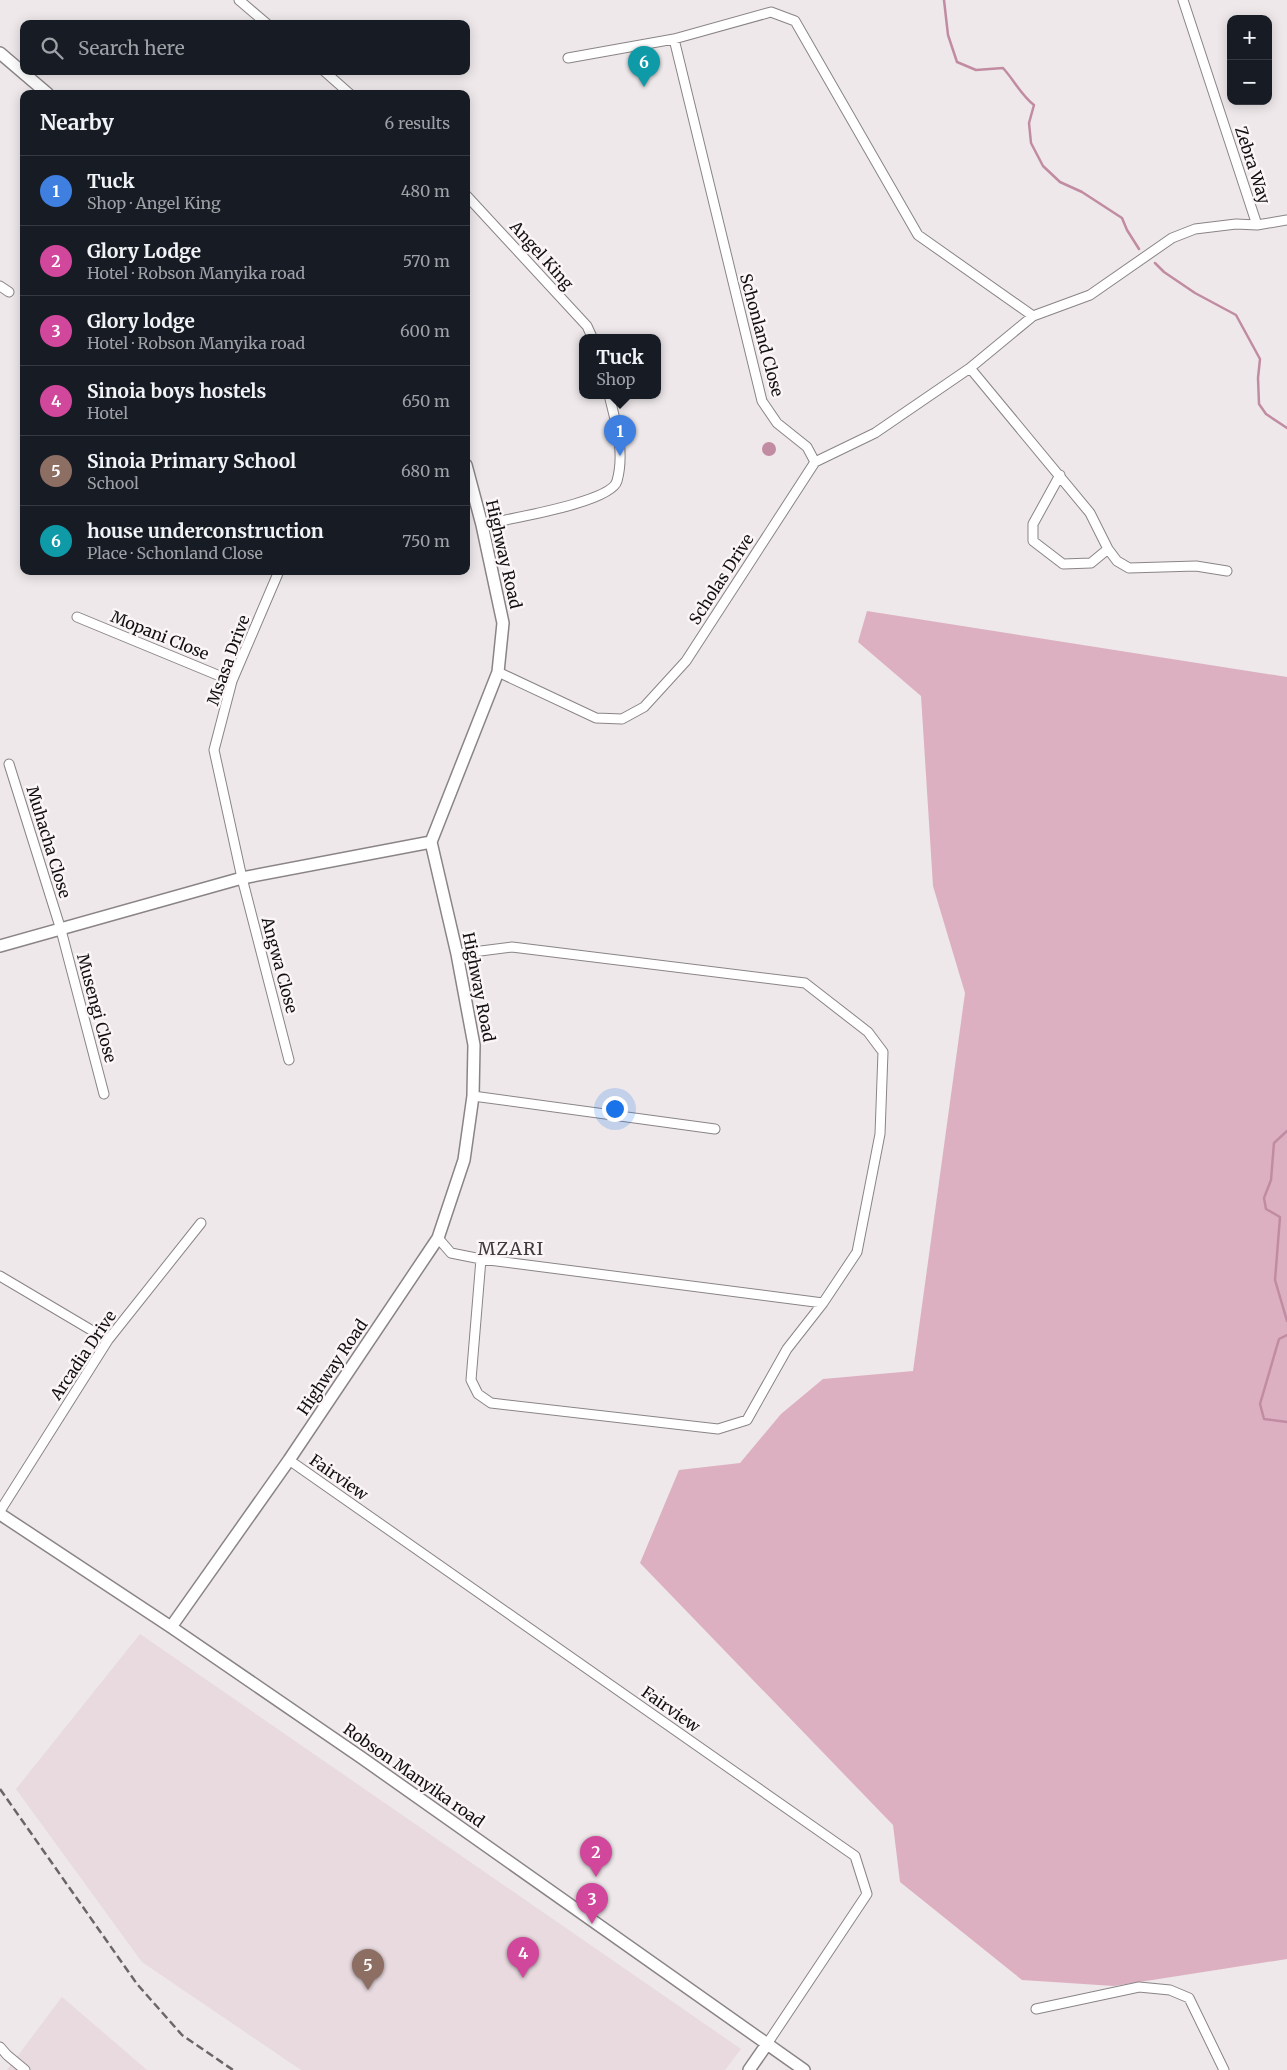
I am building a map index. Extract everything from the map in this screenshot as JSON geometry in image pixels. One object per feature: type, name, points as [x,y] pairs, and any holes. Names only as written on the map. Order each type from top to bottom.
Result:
[{"type":"street","points":[[239,0],[262,20]]},
{"type":"street","name":"Zebra Way","points":[[1182,0],[1257,225]]},
{"type":"street","points":[[568,58],[674,39],[771,12],[795,21],[918,236],[1033,316]]},
{"type":"street","name":"Schonland Close","points":[[674,39],[762,401],[777,422],[807,447],[815,462]]},
{"type":"street","points":[[0,53],[20,70]]},
{"type":"street","points":[[26,75],[43,90]]},
{"type":"street","points":[[329,75],[345,90]]},
{"type":"street","name":"Angel King","points":[[470,199],[587,326],[591,334]]},
{"type":"street","points":[[815,462],[875,433],[970,368],[1033,316],[1090,295],[1172,238],[1195,229],[1236,224],[1257,225],[1287,220]]},
{"type":"street","points":[[0,286],[9,292]]},
{"type":"street","points":[[970,368],[1090,513],[1108,549],[1117,561],[1129,568],[1196,566],[1227,571]]},
{"type":"street","points":[[482,524],[577,504],[607,493],[617,483],[621,445],[610,399]]},
{"type":"street","name":"Scholas Drive","points":[[498,672],[596,718],[622,719],[644,707],[686,661],[815,462]]},
{"type":"street","points":[[1060,475],[1033,524],[1033,541],[1063,564],[1091,563],[1108,549]]},
{"type":"street","name":"Highway Road","points":[[170,1627],[289,1460],[438,1238],[464,1160],[474,1096],[474,1045],[457,954],[431,842],[498,672],[503,623],[482,524],[470,480]]},
{"type":"street","name":"Msasa Drive","points":[[242,878],[214,750],[232,681],[277,575]]},
{"type":"street","name":"Mopani Close","points":[[77,617],[232,681]]},
{"type":"street","name":"Muhacha Close","points":[[9,764],[61,930]]},
{"type":"street","points":[[0,946],[242,878],[431,842]]},
{"type":"street","name":"Angwa Close","points":[[242,878],[289,1060]]},
{"type":"street","name":"Musengi Close","points":[[61,930],[104,1094]]},
{"type":"street","points":[[457,954],[512,947],[805,983],[868,1032],[883,1052],[880,1134],[857,1252],[787,1349],[747,1420],[718,1429],[491,1403],[478,1394],[471,1380],[481,1259]]},
{"type":"street","points":[[474,1096],[714,1129]]},
{"type":"street","name":"Arcadia Drive","points":[[0,1512],[108,1340],[201,1223]]},
{"type":"street","points":[[438,1238],[451,1252],[481,1259],[822,1303]]},
{"type":"street","points":[[0,1276],[108,1340]]},
{"type":"street","name":"Fairview","points":[[289,1460],[855,1856],[867,1894],[767,2044]]},
{"type":"street","name":"Robson Manyika road","points":[[0,1512],[370,1764],[804,2070]]},
{"type":"street","points":[[1036,2008],[1139,1987],[1170,1990],[1189,1998],[1224,2070]]},
{"type":"street","points":[[749,2070],[767,2044]]},
{"type":"street","points":[[0,2047],[25,2070]]},
{"type":"shaded area","points":[[769,442],[774,444],[776,449],[774,454],[769,456],[764,454],[762,449],[764,444]]},
{"type":"shaded area","points":[[867,611],[1287,677],[1287,1959],[1114,1986],[1022,1980],[900,1882],[893,1825],[640,1563],[679,1470],[740,1463],[781,1414],[823,1379],[913,1371],[965,993],[933,886],[921,696],[858,642]]},
{"type":"shaded area","points":[[140,1634],[741,2049],[725,2070],[301,2070],[142,1962],[16,1789]]},
{"type":"shaded area","points":[[62,1997],[147,2070],[7,2070]]},
{"type":"waterway","points":[[944,0],[948,35],[957,62],[976,70],[1003,68],[1025,97],[1034,105],[1029,123],[1031,143],[1043,166],[1060,182],[1082,192],[1122,218],[1139,249]]},
{"type":"waterway","points":[[1155,263],[1164,272],[1195,293],[1236,315],[1260,359],[1258,378],[1259,404],[1266,414],[1287,428]]},
{"type":"waterway","points":[[1287,1131],[1274,1143],[1271,1180],[1264,1198],[1266,1209],[1280,1217],[1275,1280],[1287,1321]]},
{"type":"waterway","points":[[1287,1335],[1279,1339],[1260,1404],[1264,1419],[1287,1422]]},
{"type":"railway","points":[[0,1789],[137,1984],[182,2035],[233,2070]]},
{"type":"place","name":"house underconstruction","points":[[644,87]]},
{"type":"place","name":"Tuck","points":[[620,456]]},
{"type":"place","name":"Glory Lodge","points":[[596,1877]]},
{"type":"place","name":"Glory lodge","points":[[592,1924]]},
{"type":"place","name":"Sinoia boys hostels","points":[[523,1978]]},
{"type":"place","name":"Sinoia Primary School","points":[[368,1990]]},
{"type":"district","name":"MZARI","points":[[511,1248]]}]
